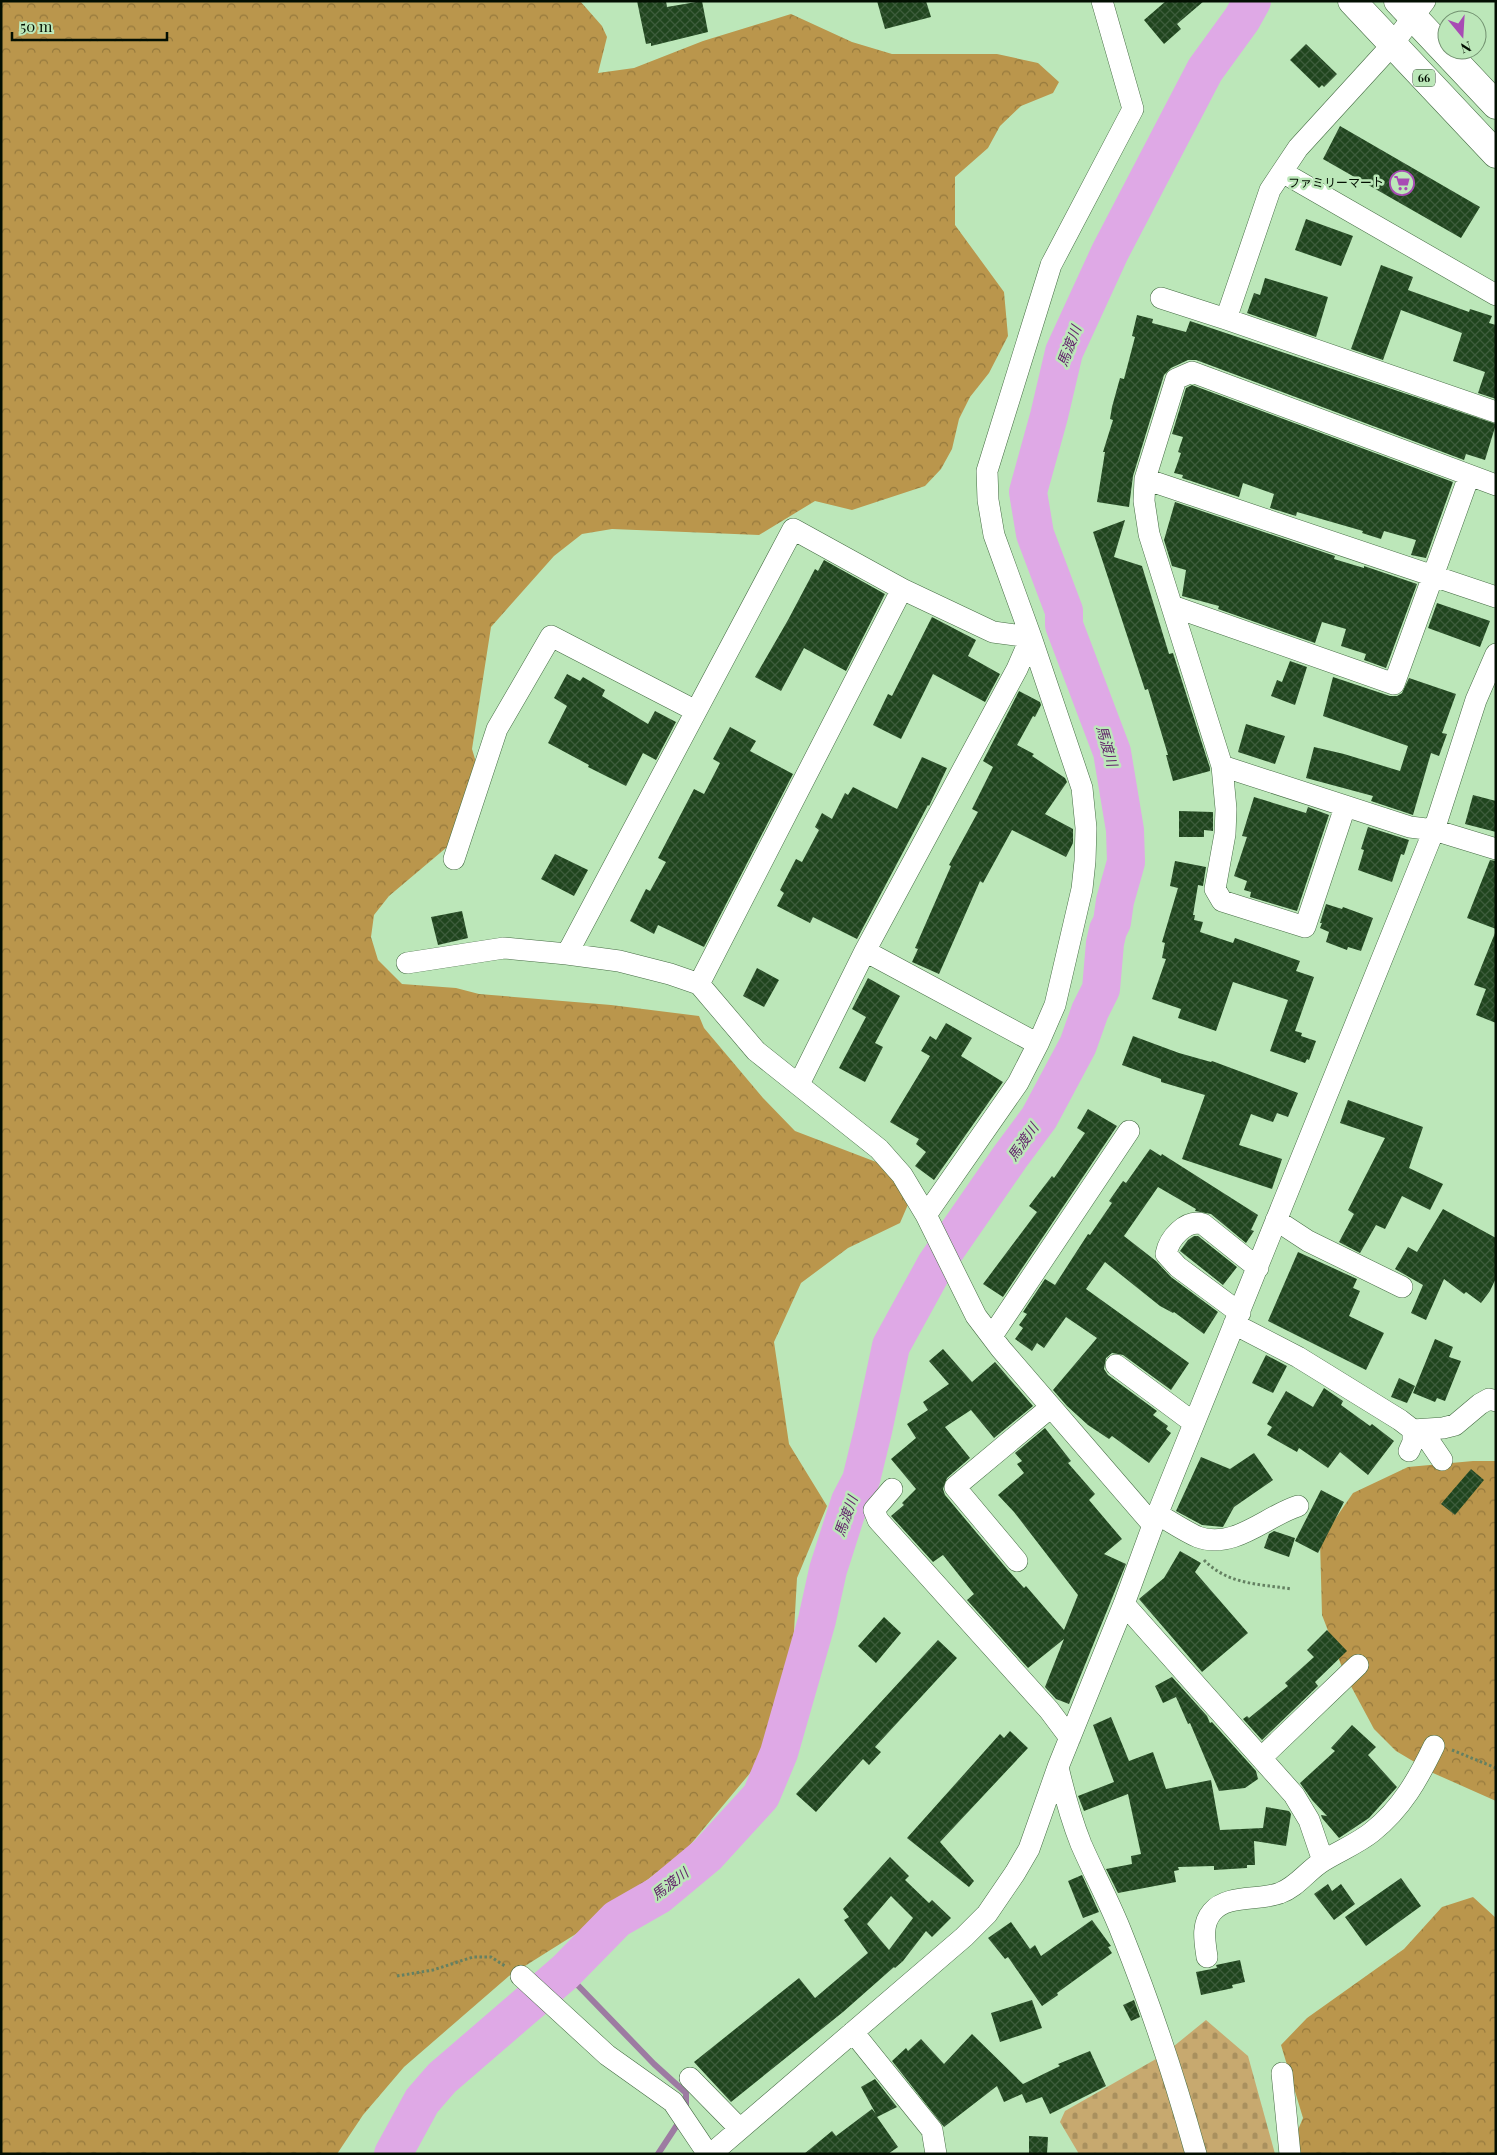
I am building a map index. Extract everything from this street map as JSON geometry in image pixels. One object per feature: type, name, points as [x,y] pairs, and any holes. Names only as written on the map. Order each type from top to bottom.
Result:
[{"type":"main road","name":"66","points":[[1352,1],[1496,154]]},
{"type":"main road","points":[[1412,6],[1496,105]]},
{"type":"street","points":[[926,1215],[1018,1083],[1038,1044],[1055,1005],[1082,889],[1086,828],[1082,788],[994,535],[988,500],[987,471],[1051,265],[1133,109],[1102,1]]},
{"type":"street","points":[[1226,319],[1270,190],[1298,148],[1392,44],[1412,6]]},
{"type":"street","points":[[1282,172],[1496,295]]},
{"type":"street","points":[[1162,298],[1496,412]]},
{"type":"street","points":[[1345,806],[1305,927],[1222,901],[1215,889],[1226,834],[1222,766],[1149,534],[1144,501],[1145,479],[1176,378],[1192,372],[1496,485]]},
{"type":"street","points":[[1172,606],[1394,684],[1469,476]]},
{"type":"street","points":[[1145,479],[1496,597]]},
{"type":"street","points":[[567,954],[793,529],[902,589],[993,632],[1031,637]]},
{"type":"street","points":[[699,984],[902,589]]},
{"type":"street","points":[[454,859],[497,729],[551,636],[696,711]]},
{"type":"street","points":[[799,1084],[865,951],[1017,669],[1031,637]]},
{"type":"street","points":[[521,1976],[607,2055],[673,2102],[709,2154],[853,2032],[987,1914],[1016,1874],[1029,1849],[1058,1768],[1124,1604],[1155,1519],[1434,830],[1476,700],[1496,654]]},
{"type":"street","points":[[1222,766],[1410,827],[1434,830],[1496,849]]},
{"type":"street","points":[[408,964],[504,948],[619,961],[670,974],[699,984],[756,1051],[879,1149],[902,1175],[926,1215],[976,1316],[1051,1407],[1155,1519],[1196,1536],[1216,1541],[1230,1539],[1287,1509],[1298,1506]]},
{"type":"street","points":[[865,951],[1038,1044]]},
{"type":"street","points":[[992,1336],[1129,1131]]},
{"type":"street","points":[[1276,1220],[1308,1241],[1402,1287]]},
{"type":"street","points":[[1258,1268],[1203,1224],[1195,1222],[1189,1223],[1181,1229],[1167,1249],[1166,1254],[1178,1267],[1237,1318],[1400,1420],[1411,1441]]},
{"type":"street","points":[[1116,1365],[1194,1422]]},
{"type":"street","points":[[1411,1441],[1424,1431],[1455,1425],[1489,1399],[1496,1401]]},
{"type":"street","points":[[1017,1561],[955,1486],[1051,1407]]},
{"type":"street","points":[[1411,1441],[1428,1438],[1442,1460]]},
{"type":"street","points":[[892,1489],[874,1510],[878,1520],[1042,1703],[1070,1738]]},
{"type":"street","points":[[1124,1604],[1294,1794],[1309,1820],[1323,1861]]},
{"type":"street","points":[[1261,1758],[1358,1665]]},
{"type":"street","points":[[1207,1956],[1205,1922],[1212,1911],[1222,1904],[1232,1901],[1263,1898],[1282,1893],[1323,1861],[1342,1852],[1372,1832],[1394,1813],[1414,1785],[1434,1746]]},
{"type":"street","points":[[1058,1768],[1081,1844],[1115,1916],[1143,1986],[1172,2069],[1196,2154]]},
{"type":"street","points":[[853,2032],[932,2130],[936,2154]]},
{"type":"street","points":[[1282,2073],[1290,2154]]},
{"type":"street","points":[[690,2078],[740,2129]]},
{"type":"path","points":[[1199,1557],[1221,1575],[1238,1581],[1292,1589]]},
{"type":"path","points":[[1434,1746],[1437,1743],[1496,1768]]},
{"type":"path","points":[[398,1976],[433,1970],[467,1958],[491,1957],[521,1976]]},
{"type":"green space","points":[[1,1],[580,1],[602,26],[607,37],[598,73],[634,68],[703,41],[791,14],[852,42],[892,54],[997,54],[1038,63],[1059,82],[1053,93],[1021,106],[1000,126],[988,148],[955,177],[955,225],[1004,292],[1008,336],[989,373],[970,397],[959,419],[952,449],[941,469],[925,486],[852,510],[815,501],[759,535],[612,529],[582,534],[554,556],[491,627],[472,749],[485,792],[453,842],[389,896],[374,915],[371,937],[378,960],[402,984],[456,988],[479,994],[611,1005],[699,1016],[704,1028],[763,1098],[795,1131],[884,1165],[913,1193],[900,1223],[848,1248],[801,1283],[774,1342],[789,1444],[827,1506],[797,1578],[793,1649],[771,1748],[685,1851],[579,1932],[509,1976],[404,2067],[363,2115],[337,2154],[1,2154]]},
{"type":"green space","points":[[1473,1461],[1496,1461],[1496,1801],[1433,1773],[1396,1751],[1374,1729],[1345,1675],[1322,1615],[1320,1541],[1353,1493],[1408,1467]]},
{"type":"green space","points":[[1473,1897],[1496,1918],[1496,2154],[1293,2154],[1294,2139],[1303,2118],[1281,2045],[1307,2018],[1404,1949],[1442,1907]]},
{"type":"green space","points":[[1206,2020],[1248,2056],[1275,2154],[1079,2154],[1060,2122],[1065,2111],[1163,2055]]},
{"type":"building","points":[[637,1],[666,1],[667,7],[702,1],[708,32],[651,46],[651,43],[646,44]]},
{"type":"building","points":[[877,1],[926,1],[931,17],[885,29]]},
{"type":"building","points":[[1166,1],[1204,1],[1177,24],[1181,29],[1164,44],[1144,20]]},
{"type":"building","points":[[1306,44],[1337,74],[1324,87],[1322,85],[1319,88],[1290,60]]},
{"type":"building","name":"ファミリーマート","points":[[1340,126],[1480,207],[1461,238],[1323,159]]},
{"type":"building","points":[[1306,219],[1353,236],[1341,266],[1295,250]]},
{"type":"building","points":[[1381,265],[1413,277],[1408,290],[1469,312],[1470,309],[1492,316],[1489,323],[1496,325],[1496,399],[1478,393],[1485,372],[1453,361],[1462,333],[1401,310],[1383,360],[1351,349]]},
{"type":"building","points":[[1265,278],[1328,297],[1316,337],[1247,313],[1254,293],[1260,295]]},
{"type":"building","points":[[1137,315],[1153,319],[1152,323],[1186,332],[1190,321],[1496,424],[1485,460],[1466,454],[1464,460],[1196,360],[1188,360],[1171,368],[1164,375],[1133,476],[1129,507],[1097,502],[1105,452],[1103,452],[1113,420],[1110,419],[1112,407],[1120,378],[1124,379],[1135,337],[1132,336]]},
{"type":"building","points":[[1192,385],[1453,482],[1426,558],[1411,555],[1416,540],[1384,531],[1381,539],[1362,533],[1363,531],[1297,512],[1296,516],[1270,508],[1274,494],[1243,483],[1239,497],[1182,478],[1183,475],[1174,473],[1181,453],[1178,452],[1183,437],[1172,434],[1186,388]]},
{"type":"building","points":[[1175,502],[1335,556],[1334,559],[1364,568],[1364,566],[1417,584],[1386,668],[1364,660],[1366,654],[1341,646],[1346,629],[1322,622],[1315,643],[1218,609],[1219,606],[1182,596],[1186,570],[1172,566],[1164,540]]},
{"type":"building","points":[[1125,520],[1114,557],[1142,566],[1169,654],[1173,653],[1210,768],[1210,771],[1173,781],[1166,755],[1168,755],[1148,689],[1145,690],[1093,532]]},
{"type":"building","points":[[824,560],[885,594],[846,671],[804,648],[781,691],[755,677],[815,569],[818,571]]},
{"type":"building","points":[[1437,603],[1490,621],[1480,647],[1428,628]]},
{"type":"building","points":[[932,617],[976,640],[968,656],[1000,674],[985,702],[933,674],[901,739],[873,725],[888,694],[892,696]]},
{"type":"building","points":[[1290,661],[1307,667],[1295,705],[1271,696],[1277,680],[1282,682]]},
{"type":"building","points":[[567,674],[580,681],[583,677],[605,690],[602,696],[648,724],[655,711],[676,722],[656,760],[643,753],[626,786],[588,767],[589,765],[548,743],[567,706],[554,698]]},
{"type":"building","points":[[1333,677],[1390,696],[1397,696],[1402,693],[1409,678],[1456,694],[1442,733],[1447,734],[1439,756],[1431,753],[1413,815],[1371,801],[1373,796],[1306,778],[1314,747],[1400,771],[1408,746],[1323,716]]},
{"type":"building","points":[[1019,691],[1040,702],[1041,705],[1017,745],[1034,754],[1032,756],[1065,778],[1067,782],[1045,814],[1073,829],[1073,843],[1066,857],[1012,830],[983,883],[980,881],[939,974],[912,962],[918,949],[915,948],[951,866],[949,865],[978,812],[972,809],[993,767],[983,761]]},
{"type":"building","points":[[1246,724],[1285,736],[1275,764],[1238,752]]},
{"type":"building","points":[[730,727],[756,741],[750,751],[793,774],[704,947],[658,925],[654,934],[630,921],[646,889],[650,891],[666,862],[658,858],[694,789],[704,794],[720,763],[713,759]]},
{"type":"building","points":[[922,757],[947,768],[929,806],[857,939],[813,917],[810,923],[777,906],[784,893],[780,890],[796,859],[802,862],[819,830],[815,827],[822,813],[832,819],[845,793],[848,795],[853,787],[897,809]]},
{"type":"building","points":[[1473,795],[1496,801],[1496,832],[1465,824]]},
{"type":"building","points":[[1254,797],[1306,813],[1308,807],[1329,815],[1297,911],[1250,897],[1251,892],[1244,890],[1247,881],[1234,876],[1247,837],[1242,836]]},
{"type":"building","points":[[1179,811],[1213,812],[1213,831],[1204,830],[1204,837],[1179,837]]},
{"type":"building","points":[[1368,827],[1409,840],[1404,855],[1401,854],[1392,882],[1358,870],[1364,850],[1361,849]]},
{"type":"building","points":[[555,854],[588,870],[574,896],[541,879]]},
{"type":"building","points":[[1490,860],[1496,861],[1496,929],[1467,918]]},
{"type":"building","points":[[1175,861],[1206,867],[1203,886],[1198,885],[1193,915],[1195,915],[1194,920],[1203,922],[1200,932],[1233,943],[1235,938],[1300,961],[1296,971],[1314,977],[1295,1031],[1302,1033],[1301,1036],[1316,1041],[1309,1060],[1307,1059],[1305,1063],[1270,1051],[1288,1000],[1233,982],[1216,1031],[1178,1018],[1181,1009],[1152,999],[1166,959],[1162,958],[1165,943],[1162,942],[1178,888],[1170,886]]},
{"type":"building","points":[[1326,904],[1342,909],[1343,907],[1373,918],[1361,951],[1348,947],[1347,950],[1326,942],[1329,932],[1320,928],[1322,923],[1320,923]]},
{"type":"building","points":[[462,911],[468,938],[438,945],[431,917]]},
{"type":"building","points":[[1495,933],[1496,1023],[1476,1015],[1486,989],[1474,985]]},
{"type":"building","points":[[757,968],[779,980],[764,1007],[743,996]]},
{"type":"building","points":[[868,978],[900,996],[875,1043],[883,1047],[865,1082],[839,1068],[866,1017],[852,1009]]},
{"type":"building","points":[[946,1023],[972,1038],[961,1056],[1003,1082],[934,1180],[915,1166],[926,1152],[916,1144],[919,1139],[890,1122],[930,1056],[921,1051],[930,1036],[936,1040]]},
{"type":"building","points":[[1133,1036],[1179,1053],[1212,1061],[1298,1093],[1288,1117],[1277,1113],[1273,1122],[1251,1114],[1239,1145],[1282,1159],[1272,1189],[1182,1159],[1205,1095],[1161,1082],[1161,1079],[1122,1065]]},
{"type":"building","points":[[1348,1100],[1423,1127],[1409,1168],[1443,1184],[1430,1210],[1402,1196],[1385,1229],[1376,1225],[1360,1253],[1339,1242],[1354,1214],[1348,1210],[1385,1138],[1340,1123]]},
{"type":"building","points":[[1088,1109],[1117,1126],[1003,1297],[983,1284],[1037,1212],[1029,1206],[1052,1176],[1054,1178],[1085,1133],[1077,1128]]},
{"type":"building","points":[[1150,1149],[1161,1156],[1162,1154],[1258,1215],[1251,1230],[1254,1231],[1246,1243],[1211,1214],[1195,1211],[1196,1209],[1158,1187],[1124,1236],[1156,1261],[1171,1277],[1218,1312],[1204,1334],[1174,1312],[1160,1306],[1105,1262],[1086,1289],[1189,1363],[1171,1390],[1123,1355],[1112,1353],[1106,1358],[1104,1369],[1108,1375],[1157,1411],[1153,1415],[1168,1426],[1166,1429],[1171,1433],[1149,1463],[1112,1436],[1109,1439],[1088,1425],[1053,1390],[1097,1338],[1066,1317],[1044,1348],[1037,1343],[1032,1351],[1015,1339],[1023,1328],[1019,1325],[1027,1314],[1023,1312],[1045,1279],[1055,1285],[1088,1234],[1090,1235],[1112,1203],[1109,1201],[1123,1181],[1126,1183]]},
{"type":"building","points":[[1443,1209],[1496,1238],[1496,1278],[1490,1291],[1481,1303],[1466,1292],[1464,1294],[1444,1279],[1426,1320],[1411,1313],[1423,1285],[1395,1269],[1408,1247],[1417,1252]]},
{"type":"building","points":[[1198,1236],[1237,1267],[1223,1285],[1180,1251],[1188,1240]]},
{"type":"building","points":[[1298,1252],[1357,1279],[1353,1288],[1360,1291],[1349,1316],[1384,1333],[1366,1370],[1268,1321]]},
{"type":"building","points":[[1435,1339],[1453,1347],[1449,1357],[1461,1361],[1445,1401],[1437,1398],[1435,1402],[1413,1393]]},
{"type":"building","points":[[943,1349],[972,1382],[995,1362],[1033,1406],[994,1438],[971,1410],[945,1427],[970,1458],[947,1478],[943,1489],[945,1495],[1007,1569],[1024,1588],[1026,1586],[1064,1630],[1078,1595],[1014,1512],[998,1495],[1024,1473],[1017,1464],[1022,1461],[1015,1453],[1045,1428],[1071,1461],[1068,1463],[1095,1494],[1089,1500],[1122,1539],[1104,1554],[1126,1564],[1069,1704],[1056,1699],[1045,1687],[1064,1639],[1028,1668],[967,1600],[974,1594],[943,1555],[933,1562],[891,1516],[904,1505],[902,1503],[916,1489],[891,1459],[916,1438],[907,1424],[928,1410],[923,1402],[949,1384],[929,1361]]},
{"type":"building","points":[[1266,1355],[1287,1366],[1273,1393],[1252,1383]]},
{"type":"building","points":[[1399,1378],[1415,1386],[1407,1403],[1391,1397]]},
{"type":"building","points":[[1324,1388],[1343,1401],[1341,1405],[1370,1426],[1372,1424],[1394,1441],[1368,1475],[1340,1452],[1328,1468],[1299,1448],[1297,1452],[1267,1435],[1272,1427],[1267,1424],[1286,1391],[1313,1407]]},
{"type":"building","points":[[1254,1453],[1273,1480],[1234,1507],[1223,1527],[1202,1525],[1176,1511],[1201,1457],[1230,1469]]},
{"type":"building","points":[[1471,1469],[1484,1480],[1455,1515],[1441,1504]]},
{"type":"building","points":[[1321,1490],[1344,1502],[1318,1553],[1295,1541]]},
{"type":"building","points":[[1274,1531],[1295,1538],[1289,1557],[1264,1548],[1269,1534]]},
{"type":"building","points":[[1180,1551],[1201,1563],[1195,1572],[1248,1633],[1202,1672],[1139,1599],[1164,1578]]},
{"type":"building","points":[[884,1617],[901,1633],[876,1663],[858,1646]]},
{"type":"building","points":[[1327,1630],[1347,1651],[1315,1682],[1318,1686],[1262,1740],[1243,1719],[1247,1716],[1249,1718],[1288,1686],[1285,1683],[1314,1657],[1307,1650]]},
{"type":"building","points":[[938,1640],[957,1658],[875,1747],[881,1752],[869,1765],[863,1759],[816,1812],[796,1794]]},
{"type":"building","points":[[1172,1677],[1207,1716],[1210,1723],[1212,1722],[1256,1771],[1258,1779],[1245,1788],[1219,1791],[1190,1723],[1188,1724],[1176,1697],[1163,1703],[1155,1686]]},
{"type":"building","points":[[1111,1717],[1129,1761],[1153,1752],[1166,1789],[1211,1780],[1220,1830],[1263,1828],[1266,1807],[1289,1811],[1291,1814],[1286,1846],[1254,1841],[1255,1865],[1247,1865],[1247,1868],[1214,1870],[1214,1866],[1178,1867],[1179,1870],[1174,1871],[1176,1882],[1118,1893],[1106,1869],[1132,1864],[1131,1856],[1141,1854],[1128,1794],[1084,1811],[1078,1796],[1114,1782],[1093,1725]]},
{"type":"building","points":[[1352,1725],[1376,1747],[1368,1755],[1397,1787],[1369,1818],[1339,1838],[1321,1815],[1327,1816],[1300,1783],[1335,1751],[1331,1748]]},
{"type":"building","points":[[1010,1731],[1028,1748],[940,1842],[974,1881],[969,1887],[907,1838],[1000,1734],[1004,1738]]},
{"type":"building","points":[[890,1857],[909,1876],[905,1880],[929,1903],[932,1900],[951,1918],[932,1937],[926,1931],[903,1961],[731,2102],[694,2062],[799,1978],[815,1998],[868,1953],[844,1920],[849,1917],[843,1909]],"holes":[[[891,1896],[913,1918],[889,1950],[867,1924]]]},
{"type":"building","points":[[1082,1875],[1099,1912],[1083,1918],[1068,1881]]},
{"type":"building","points":[[1401,1878],[1421,1906],[1366,1946],[1345,1917]]},
{"type":"building","points":[[1328,1884],[1332,1891],[1341,1884],[1355,1904],[1334,1920],[1314,1894]]},
{"type":"building","points":[[1092,1920],[1111,1946],[1108,1947],[1112,1953],[1042,2006],[1008,1957],[1005,1959],[988,1938],[1011,1922],[1030,1949],[1035,1945],[1041,1956]]},
{"type":"building","points":[[1240,1960],[1245,1982],[1232,1985],[1233,1988],[1201,1995],[1196,1972],[1217,1968],[1216,1965]]},
{"type":"building","points":[[1032,2000],[1042,2028],[1000,2042],[991,2013]]},
{"type":"building","points":[[1134,2000],[1140,2017],[1131,2021],[1123,2005]]},
{"type":"building","points":[[972,2034],[1023,2084],[1060,2066],[1058,2064],[1090,2051],[1106,2086],[1050,2114],[1042,2097],[1026,2103],[1022,2094],[1004,2102],[997,2086],[944,2127],[892,2061],[906,2048],[908,2051],[921,2039],[944,2064]]},
{"type":"building","points":[[875,2079],[897,2107],[877,2117],[898,2147],[888,2154],[804,2154],[832,2131],[836,2136],[872,2109],[876,2114],[861,2087]]},
{"type":"building","points":[[1029,2136],[1048,2137],[1047,2154],[1029,2154]]},
{"type":"waterway","name":"馬渡川","points":[[393,2154],[422,2101],[442,2078],[565,1972],[617,1919],[659,1895],[707,1855],[761,1796],[779,1753],[817,1620],[828,1570],[850,1501],[861,1480],[891,1346],[936,1264],[1039,1118],[1078,1045],[1090,1011],[1101,989],[1105,943],[1112,922],[1115,901],[1126,862],[1125,830],[1112,752],[1064,625],[1064,611],[1035,534],[1028,492],[1064,352],[1110,252],[1205,70],[1242,19],[1252,1]]},
{"type":"waterway","points":[[565,1972],[654,2064],[686,2093],[686,2111]]},
{"type":"waterway","points":[[658,2154],[681,2119]]},
{"type":"place","name":"ファミリーマート","points":[[1402,183]]}]
